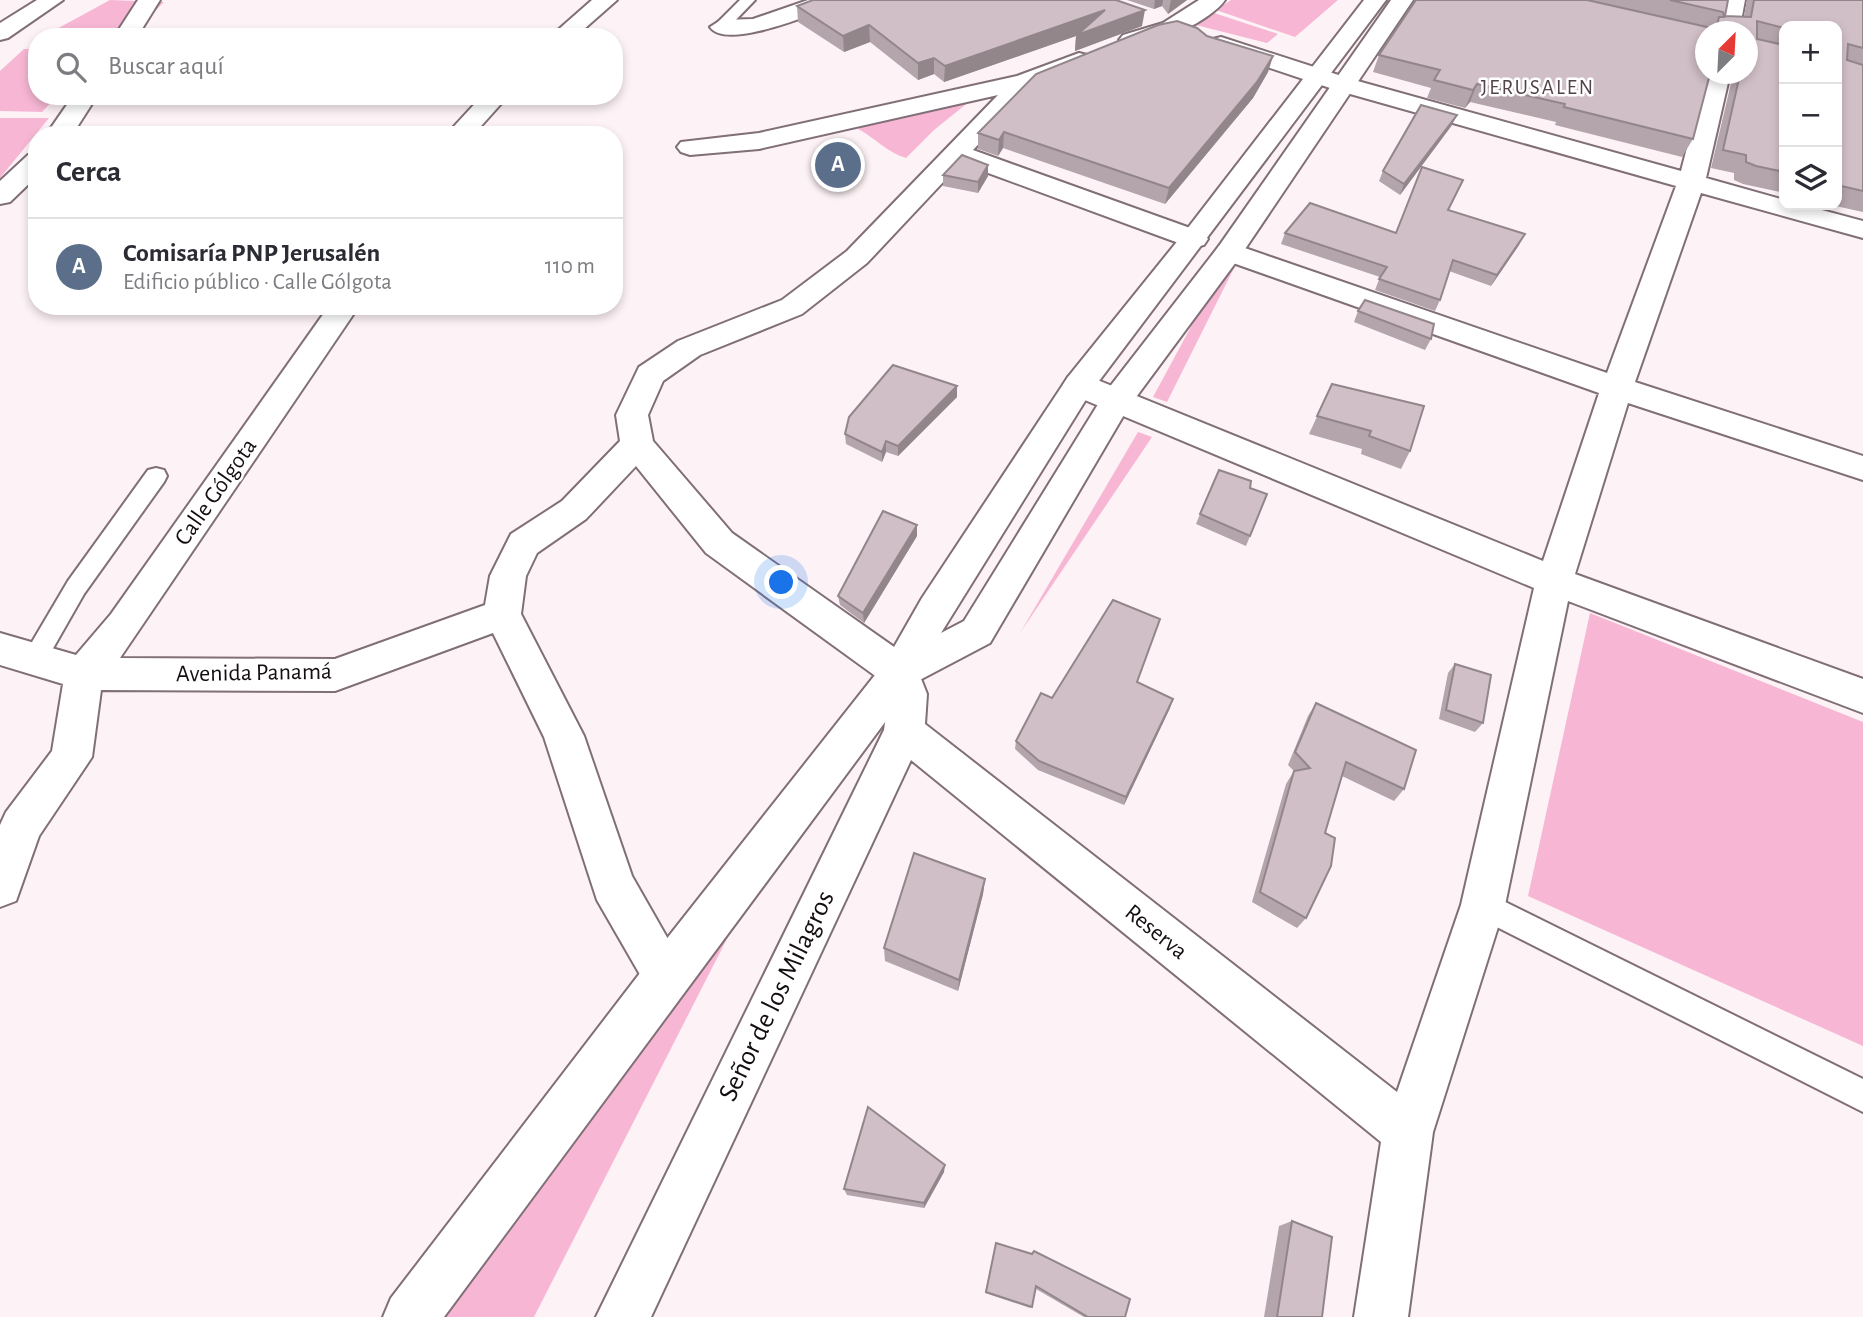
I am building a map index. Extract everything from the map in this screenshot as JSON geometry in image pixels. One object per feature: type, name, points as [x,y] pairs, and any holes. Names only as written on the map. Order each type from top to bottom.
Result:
[{"type":"street","points":[[0,33],[51,0]]},
{"type":"street","points":[[131,28],[149,0]]},
{"type":"street","points":[[572,28],[606,0]]},
{"type":"street","points":[[720,27],[756,26],[829,0]]},
{"type":"street","points":[[690,147],[759,141],[1024,82],[1105,50],[1171,28],[1214,0]]},
{"type":"street","points":[[410,1317],[666,976],[900,673],[935,609],[1079,385],[1194,239],[1315,75],[1375,0]]},
{"type":"street","points":[[900,673],[977,632],[1116,401],[1229,252],[1402,0]]},
{"type":"street","points":[[1730,21],[1734,0]]},
{"type":"street","points":[[1134,14],[1345,85],[1863,230]]},
{"type":"street","points":[[900,673],[719,543],[637,444],[632,415],[650,375],[689,348],[792,307],[857,257],[954,152],[1024,82]]},
{"type":"street","points":[[1381,1317],[1408,1132],[1483,905],[1554,581],[1617,388],[1692,180],[1716,84]]},
{"type":"street","points":[[65,126],[79,105]]},
{"type":"street","points":[[468,126],[487,105]]},
{"type":"street","points":[[954,152],[1194,239]]},
{"type":"street","points":[[0,196],[28,170]]},
{"type":"street","points":[[1229,252],[1617,388],[1863,468]]},
{"type":"street","name":"Calle Gólgota","points":[[84,674],[124,625],[338,315]]},
{"type":"street","points":[[1079,385],[1554,581],[1863,696]]},
{"type":"street","points":[[637,444],[574,510],[524,544],[508,576],[502,614],[564,736],[613,885],[666,976]]},
{"type":"street","name":"Avenida Panamá","points":[[17,654],[84,674],[335,675],[502,614]]},
{"type":"street","name":"Señor de los Milagros","points":[[623,1317],[904,731],[910,700],[900,673]]},
{"type":"street","points":[[0,886],[21,827],[72,757],[84,674]]},
{"type":"street","name":"Reserva","points":[[904,731],[1408,1132]]},
{"type":"lane","points":[[720,27],[748,0]]},
{"type":"lane","points":[[17,654],[51,627],[102,548],[156,476]]},
{"type":"lane","points":[[1483,905],[1863,1096]]},
{"type":"shaded area","points":[[110,0],[164,2],[138,28],[59,28]]},
{"type":"shaded area","points":[[1231,0],[1338,0],[1295,37],[1216,10]]},
{"type":"shaded area","points":[[1208,11],[1278,34],[1267,43],[1196,25]]},
{"type":"shaded area","points":[[24,49],[28,49],[28,105],[49,105],[42,112],[0,111],[0,71]]},
{"type":"shaded area","points":[[1338,93],[1236,264],[1167,402],[1153,397],[1226,262]]},
{"type":"shaded area","points":[[975,97],[934,130],[906,158],[858,129],[877,121]]},
{"type":"shaded area","points":[[0,118],[49,118],[42,126],[28,126],[28,144],[0,178]]},
{"type":"shaded area","points":[[1138,432],[1152,437],[1020,633]]},
{"type":"shaded area","points":[[1590,613],[1863,722],[1863,1046],[1528,896]]},
{"type":"shaded area","points":[[836,725],[534,1317],[409,1317]]},
{"type":"building","points":[[813,0],[1116,0],[1145,10],[1077,35],[1105,10],[945,66],[934,58],[918,63],[869,25],[843,36],[797,6]]},
{"type":"building","points":[[1416,0],[1587,0],[1695,24],[1695,84],[1707,84],[1693,139],[1564,107],[1565,104],[1477,84],[1473,90],[1434,80],[1440,70],[1379,55]]},
{"type":"building","points":[[1670,0],[1728,0],[1725,16],[1751,17],[1754,0],[1863,0],[1863,48],[1848,44],[1847,60],[1863,65],[1863,191],[1842,186],[1842,21],[1779,21],[1779,27],[1758,21],[1718,21],[1719,17],[1724,17],[1723,12]]},
{"type":"building","points":[[1177,21],[1197,28],[1207,36],[1273,56],[1257,82],[1169,188],[1004,132],[999,140],[978,133],[1036,74],[1158,25]]},
{"type":"building","points":[[1758,39],[1779,44],[1779,171],[1756,166],[1746,162],[1746,155],[1723,150],[1738,84],[1758,84]]},
{"type":"building","points":[[1421,105],[1457,115],[1404,184],[1383,171]]},
{"type":"building","points":[[962,155],[988,165],[978,182],[943,175]]},
{"type":"building","points":[[1422,167],[1463,180],[1448,210],[1525,234],[1497,275],[1453,260],[1440,300],[1379,279],[1387,267],[1285,233],[1310,203],[1396,233]]},
{"type":"building","points":[[1365,300],[1434,324],[1431,339],[1358,311]]},
{"type":"building","points":[[893,365],[957,386],[898,446],[886,441],[882,452],[845,434],[849,417]]},
{"type":"building","points":[[1332,384],[1424,406],[1410,451],[1369,436],[1371,431],[1317,416]]},
{"type":"building","points":[[1219,470],[1251,481],[1250,488],[1267,494],[1250,536],[1200,514]]},
{"type":"building","points":[[883,511],[917,525],[863,613],[838,596]]},
{"type":"building","points":[[1113,600],[1160,619],[1137,682],[1173,699],[1126,797],[1039,761],[1016,741],[1041,693],[1052,698]]},
{"type":"building","points":[[1455,664],[1491,675],[1483,723],[1446,710]]},
{"type":"building","points":[[1316,703],[1416,750],[1404,789],[1346,762],[1325,833],[1335,838],[1331,866],[1306,918],[1260,892],[1294,771],[1310,768],[1295,752]]},
{"type":"building","points":[[914,853],[985,879],[959,980],[884,948]]},
{"type":"building","points":[[868,1107],[945,1165],[924,1203],[844,1189]]},
{"type":"building","points":[[1292,1221],[1332,1237],[1322,1317],[1277,1317]]},
{"type":"building","points":[[996,1243],[1032,1254],[1034,1251],[1130,1299],[1125,1317],[1088,1317],[1036,1286],[1032,1307],[986,1292]]},
{"type":"place","name":"Comisaría PNP Jerusalén","points":[[838,165]]},
{"type":"district","name":"JERUSALEN","points":[[1538,87]]}]
